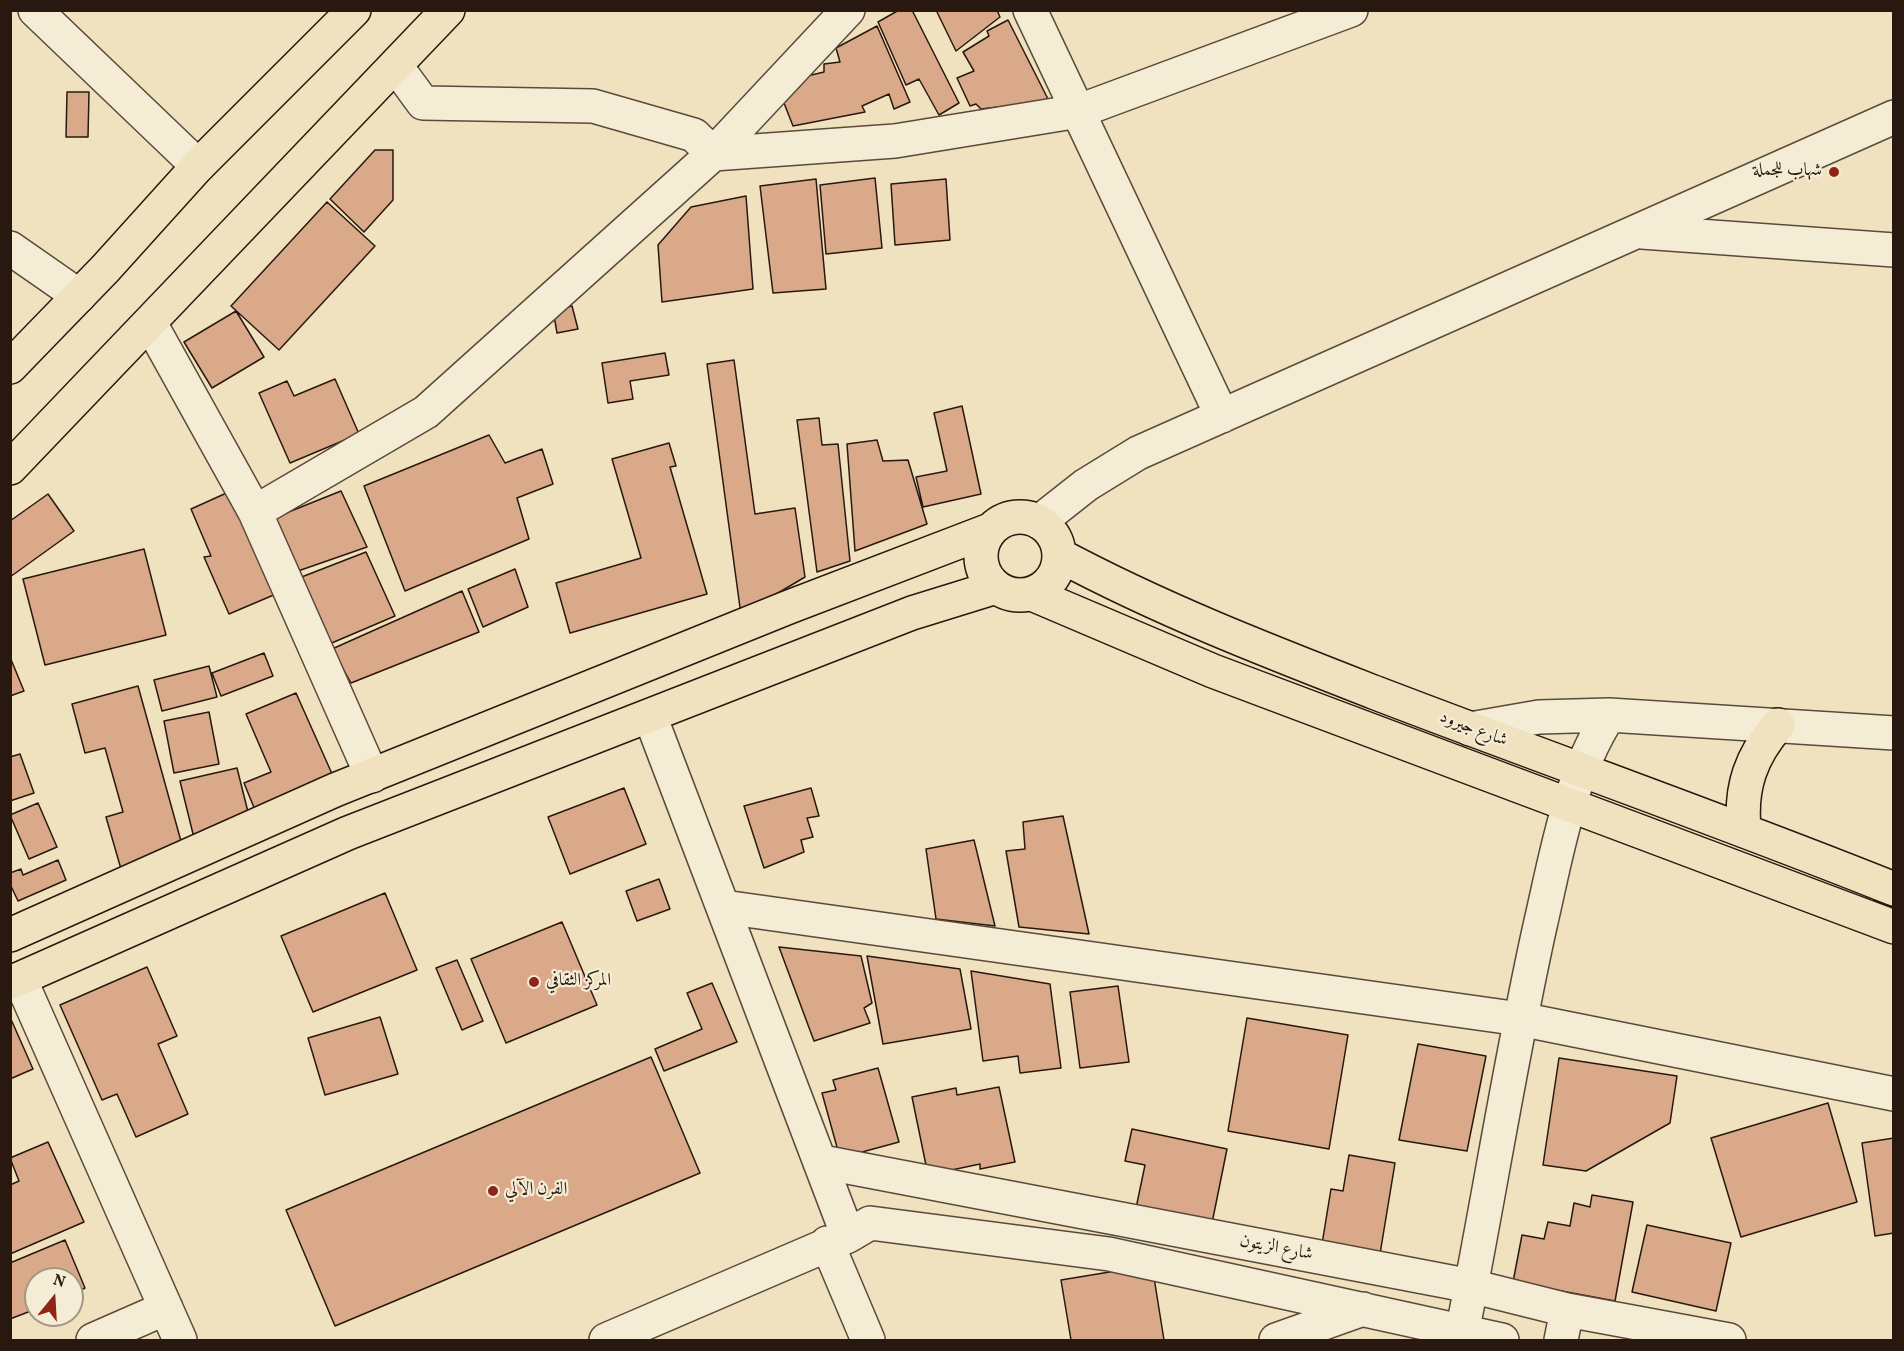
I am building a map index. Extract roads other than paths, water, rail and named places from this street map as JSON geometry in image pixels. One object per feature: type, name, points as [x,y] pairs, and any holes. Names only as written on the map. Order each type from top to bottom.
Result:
[{"type":"main road","points":[[10,366],[79,296],[198,166],[354,10]]},
{"type":"main road","points":[[10,468],[448,10]]},
{"type":"main road","points":[[10,935],[372,776],[778,612],[990,530],[1000,522],[1013,517],[1027,517],[1039,522],[1050,531],[1057,542],[1059,555],[1052,579],[1032,594],[1019,596],[996,587],[987,578],[981,566],[980,554],[990,530]]},
{"type":"main road","name":"شارع جيرود","points":[[1059,555],[1157,605],[1216,631],[1579,771],[1744,829],[1893,889]]},
{"type":"main road","points":[[15,981],[348,833],[912,613],[996,587]]},
{"type":"main road","name":"شارع جيرود","points":[[1032,594],[1213,671],[1893,927]]},
{"type":"main road","points":[[1744,829],[1742,806],[1748,773],[1763,742],[1778,725]]},
{"type":"street","points":[[35,10],[198,166]]},
{"type":"street","points":[[255,512],[426,412],[713,154],[848,10]]},
{"type":"street","points":[[1030,10],[1222,416]]},
{"type":"street","points":[[396,66],[423,103],[593,106],[694,135],[713,154],[895,141],[1079,111],[1351,10]]},
{"type":"street","points":[[1039,522],[1112,468],[1138,453],[1893,117]]},
{"type":"street","points":[[1637,232],[1893,250]]},
{"type":"street","points":[[10,248],[79,296]]},
{"type":"street","points":[[150,323],[255,512],[372,776]]},
{"type":"street","points":[[1462,1333],[1520,1019],[1567,806],[1579,771],[1593,741],[1609,715]]},
{"type":"street","points":[[1470,729],[1539,717],[1609,715],[1893,733]]},
{"type":"street","points":[[650,716],[822,1162],[837,1240],[868,1341]]},
{"type":"street","points":[[724,908],[1520,1019],[1893,1094]]},
{"type":"street","points":[[15,981],[180,1341]]},
{"type":"street","name":"شارع الزيتون","points":[[822,1162],[1471,1286],[1564,1325],[1729,1341]]},
{"type":"street","points":[[606,1341],[837,1240],[870,1223],[1109,1254],[1502,1341]]},
{"type":"street","points":[[93,1341],[166,1308]]},
{"type":"street","points":[[1276,1341],[1364,1309]]},
{"type":"place","name":"شهاب للجملة","points":[[1834,172]]},
{"type":"place","name":"المركز الثقافي","points":[[534,982]]},
{"type":"place","name":"الفرن اﻵلي","points":[[493,1191]]}]
